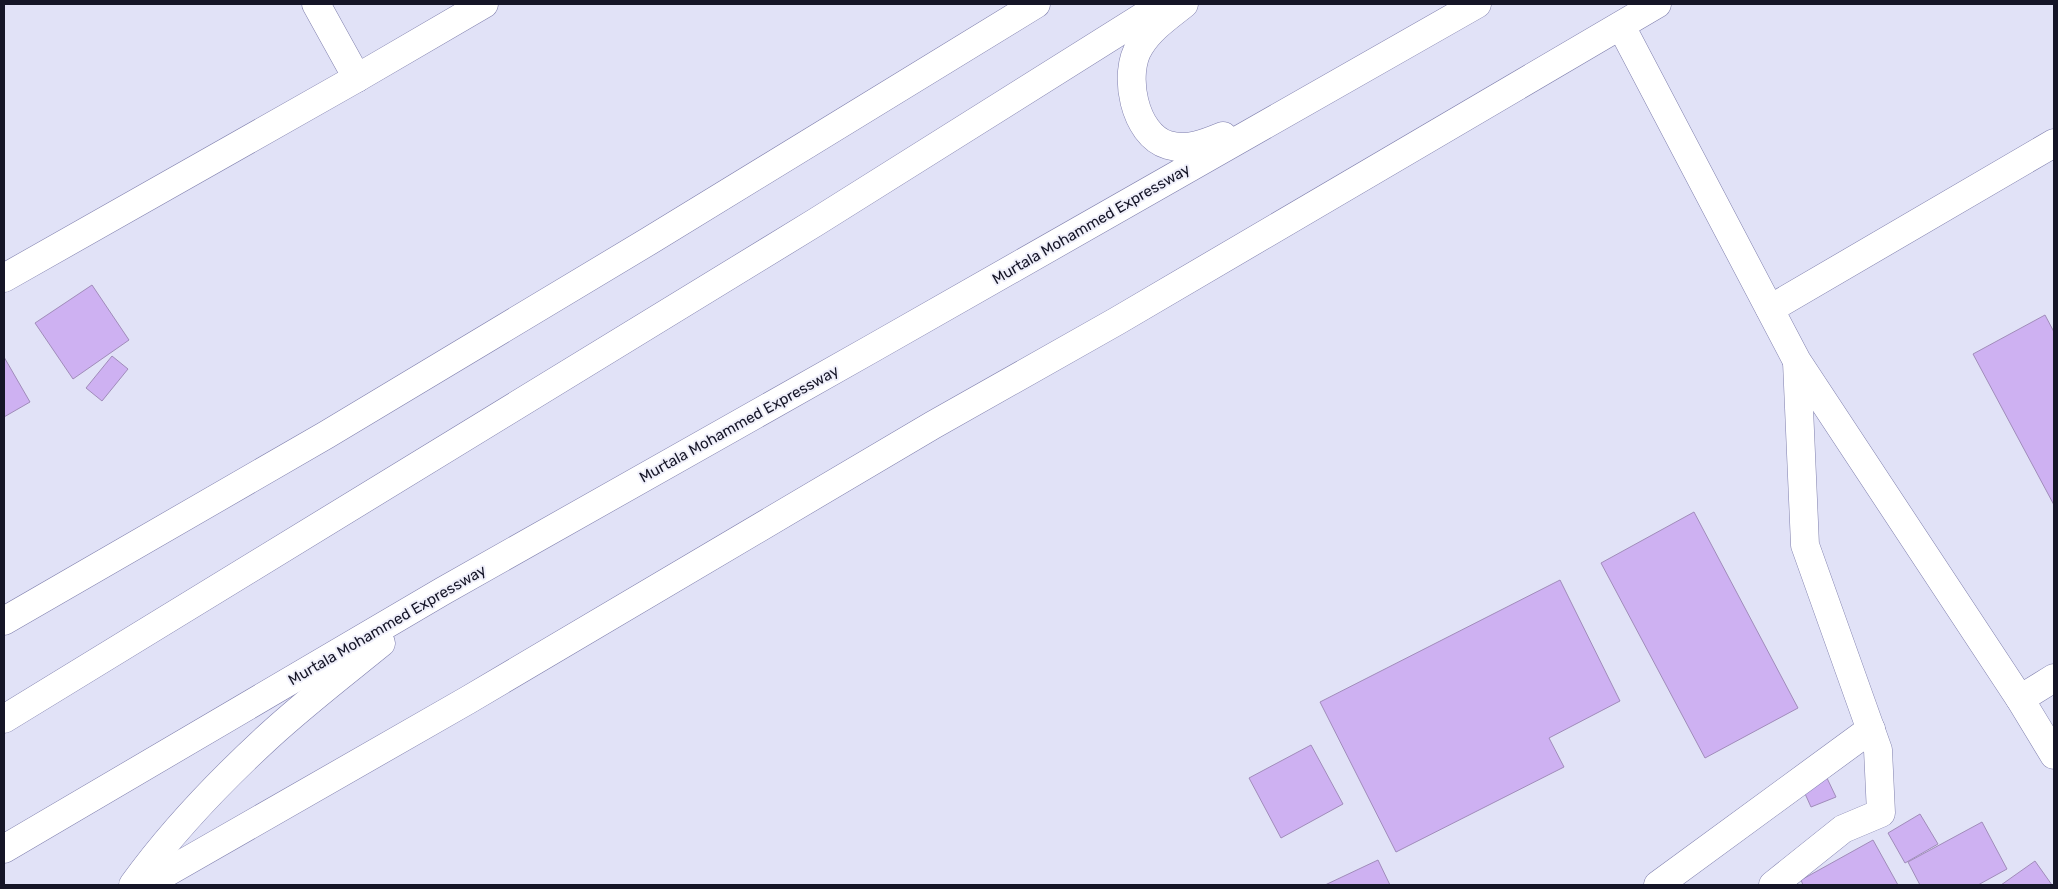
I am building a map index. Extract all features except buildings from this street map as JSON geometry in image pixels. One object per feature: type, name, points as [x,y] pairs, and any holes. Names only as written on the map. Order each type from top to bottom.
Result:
[{"type":"main road","points":[[316,4],[357,78]]},
{"type":"main road","points":[[4,278],[484,4]]},
{"type":"main road","points":[[4,620],[326,435],[649,241],[1036,4]]},
{"type":"main road","points":[[4,719],[808,227],[1163,4]]},
{"type":"main road","points":[[1184,4],[1165,18],[1140,46],[1131,67],[1131,89],[1139,114],[1149,132],[1166,145],[1183,148],[1205,144],[1323,92]]},
{"type":"main road","name":"Murtala Mohammed Expressway","points":[[4,849],[443,591],[1476,4]]},
{"type":"main road","points":[[145,885],[468,700],[933,425],[1116,321],[1656,4]]},
{"type":"main road","points":[[1621,26],[1797,360],[2020,699],[2054,755]]},
{"type":"main road","points":[[1770,309],[2054,143]]},
{"type":"main road","points":[[1773,885],[1842,829],[1881,813],[1878,750],[1805,545],[1797,360]]},
{"type":"main road","points":[[133,885],[155,855],[203,802],[269,736],[443,591]]},
{"type":"main road","points":[[2020,699],[2054,678]]},
{"type":"main road","points":[[1658,885],[1871,729]]}]
